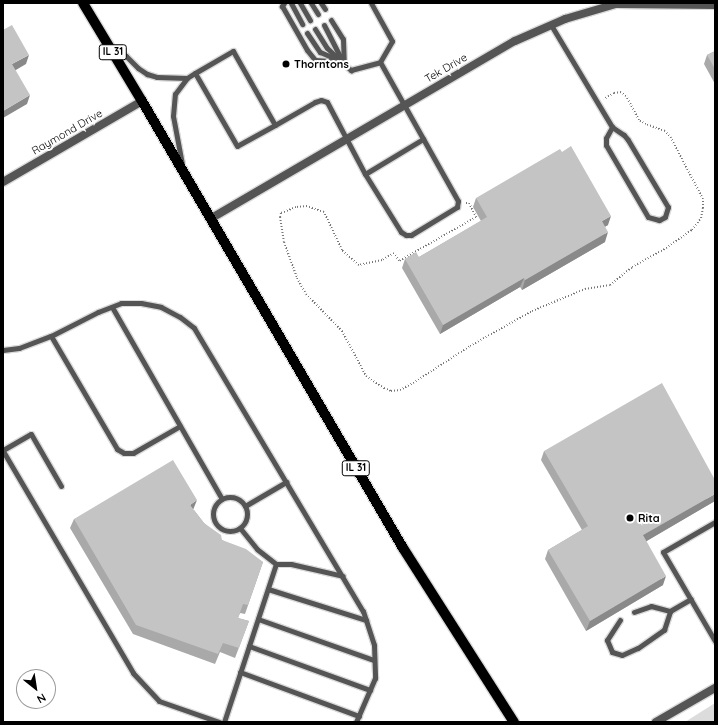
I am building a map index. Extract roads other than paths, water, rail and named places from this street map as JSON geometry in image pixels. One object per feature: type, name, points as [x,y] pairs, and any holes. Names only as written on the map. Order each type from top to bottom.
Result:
[{"type":"main road","name":"IL 31","points":[[83,3],[182,169],[403,548],[514,722]]},
{"type":"street","name":"Tek Drive","points":[[210,219],[515,41],[565,19],[616,4],[715,5]]},
{"type":"street","name":"Raymond Drive","points":[[3,182],[142,101]]},
{"type":"street","points":[[656,722],[715,688]]},
{"type":"lane","points":[[284,3],[282,6],[307,50],[315,60],[344,62]]},
{"type":"lane","points":[[291,3],[302,24]]},
{"type":"lane","points":[[300,3],[310,20]]},
{"type":"lane","points":[[311,3],[318,14]]},
{"type":"lane","points":[[321,3],[325,10]]},
{"type":"lane","points":[[315,29],[327,48],[351,70],[380,62],[392,40],[371,3]]},
{"type":"lane","points":[[331,20],[343,39],[344,62]]},
{"type":"lane","points":[[324,25],[344,62]]},
{"type":"lane","points":[[551,25],[612,127],[624,135],[628,140],[668,207],[665,217],[659,220],[654,220],[648,217],[606,145],[606,138],[612,127]]},
{"type":"lane","points":[[308,33],[320,52],[344,62]]},
{"type":"lane","points":[[109,46],[126,56],[138,68],[148,74],[157,77],[187,78]]},
{"type":"lane","points":[[182,169],[173,105],[178,90],[187,78],[233,51],[275,124]]},
{"type":"lane","points":[[195,73],[237,146],[321,100],[327,102],[365,174],[401,232],[406,235],[411,235],[457,207],[458,204],[380,62]]},
{"type":"lane","points":[[365,174],[423,139]]},
{"type":"lane","points":[[3,350],[19,348],[51,336],[121,303],[141,303],[161,307],[180,317],[194,328],[363,611],[374,644],[375,678],[356,722]]},
{"type":"lane","points":[[112,307],[222,499]]},
{"type":"lane","points":[[51,336],[117,449],[124,453],[133,453],[180,426]]},
{"type":"lane","points":[[61,486],[31,434],[3,451],[133,673],[160,701],[219,722]]},
{"type":"lane","points":[[245,506],[286,482]]},
{"type":"lane","points":[[234,498],[239,500],[245,506],[247,514],[246,520],[240,528],[235,530],[224,530],[216,524],[214,519],[215,508],[222,499],[234,498]]},
{"type":"lane","points":[[715,522],[663,552],[715,641]]},
{"type":"lane","points":[[240,528],[257,549],[276,564],[291,564],[342,576]]},
{"type":"lane","points":[[224,722],[276,564]]},
{"type":"lane","points":[[268,588],[366,620]]},
{"type":"lane","points":[[620,620],[608,640],[612,652],[622,655],[638,648],[664,630],[670,611],[691,599]]},
{"type":"lane","points":[[634,612],[651,606],[670,611]]},
{"type":"lane","points":[[258,619],[374,660]]},
{"type":"lane","points":[[249,646],[370,690]]},
{"type":"lane","points":[[240,672],[359,716]]},
{"type":"place","name":"Thorntons","points":[[286,64]]},
{"type":"place","name":"Rita","points":[[630,518]]}]
